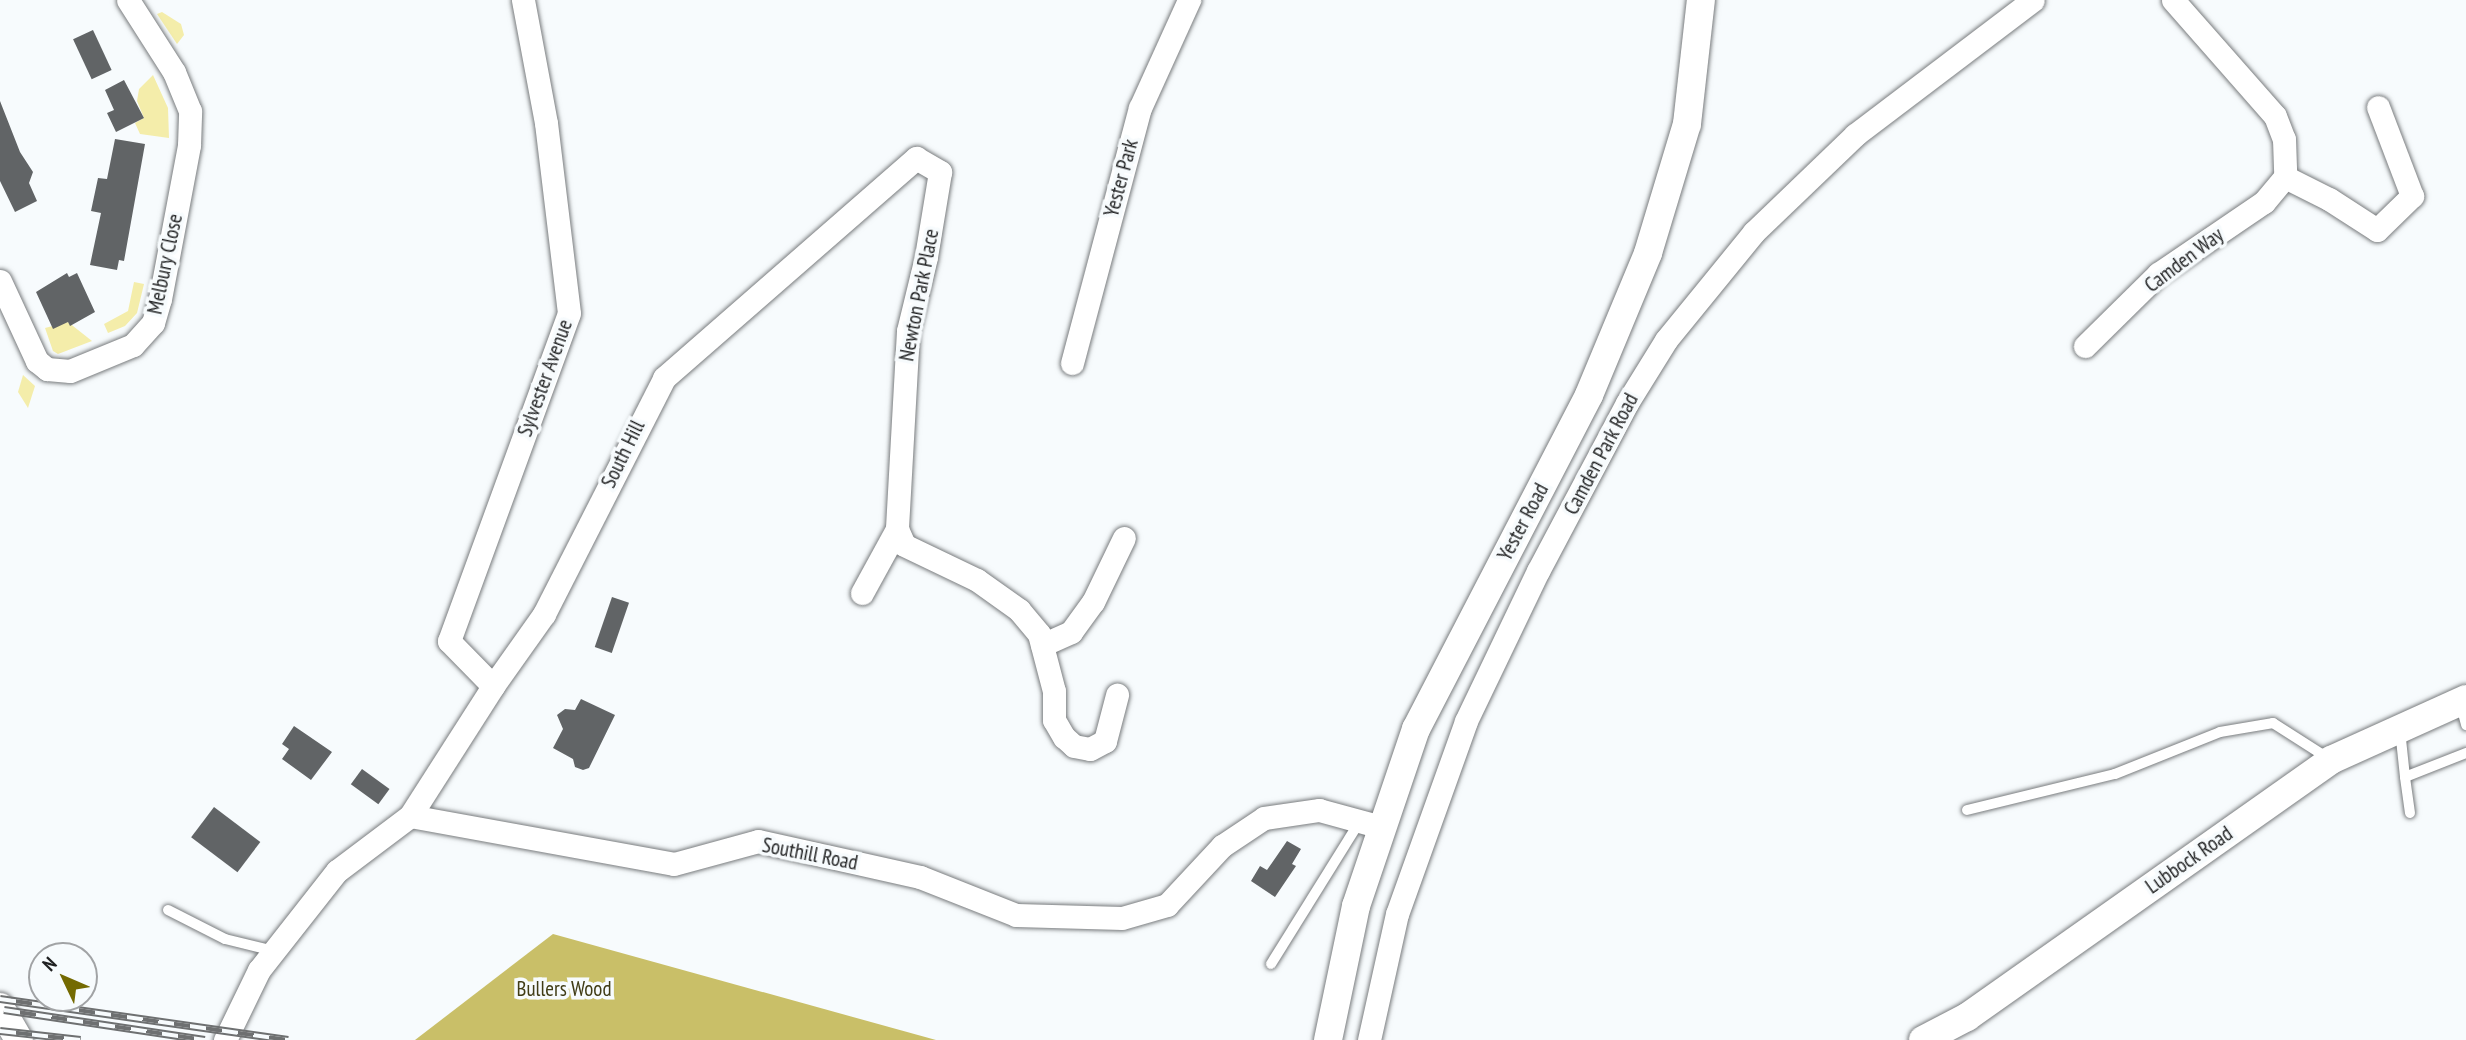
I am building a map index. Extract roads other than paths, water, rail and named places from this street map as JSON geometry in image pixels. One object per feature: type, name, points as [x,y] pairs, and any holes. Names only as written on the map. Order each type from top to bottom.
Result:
[{"type":"street","name":"Melbury Close","points":[[0,281],[37,361],[47,369],[70,370],[133,345],[153,323],[160,299],[189,145],[190,111],[174,72],[128,0]]},
{"type":"street","name":"Sylvester Avenue","points":[[493,686],[449,640],[569,313],[546,123],[523,0]]},
{"type":"street","name":"Yester Park","points":[[1072,363],[1140,108],[1189,0]]},
{"type":"street","name":"Yester Road","points":[[1328,1040],[1371,824],[1416,729],[1589,396],[1648,253],[1687,124],[1700,0]]},
{"type":"street","name":"Camden Park Road","points":[[1368,1040],[1397,914],[1466,721],[1538,571],[1628,403],[1666,340],[1754,232],[1855,135],[2033,0]]},
{"type":"street","points":[[2173,0],[2275,116],[2284,139],[2285,177],[2329,199],[2377,230],[2412,196],[2378,107]]},
{"type":"street","name":"South Hill","points":[[410,816],[493,686],[544,614],[664,378],[916,158]]},
{"type":"street","name":"Newton Park Place","points":[[862,593],[897,529],[908,331],[926,257],[940,172],[916,158]]},
{"type":"street","name":"Camden Way","points":[[2085,346],[2158,274],[2264,202],[2285,177]]},
{"type":"street","points":[[897,529],[904,545],[977,580],[1018,610],[1039,634],[1054,691],[1054,720],[1064,737],[1074,746],[1090,748],[1105,741],[1117,695]]},
{"type":"street","points":[[1042,645],[1071,632],[1093,602],[1124,538]]},
{"type":"street","name":"Lubbock Road","points":[[1923,1040],[1967,1017],[2330,760],[2399,728],[2464,709]]},
{"type":"street","name":"Southill Road","points":[[410,816],[674,864],[758,841],[920,877],[1016,915],[1122,918],[1167,905],[1222,846],[1264,818],[1319,810],[1371,824]]},
{"type":"street","points":[[225,1040],[259,970],[337,871],[410,816]]},
{"type":"street","points":[[0,1007],[19,1040]]},
{"type":"lane","points":[[1967,810],[2115,774],[2220,732],[2273,723],[2330,760]]},
{"type":"lane","points":[[2399,728],[2410,813]]},
{"type":"lane","points":[[2405,776],[2466,754]]},
{"type":"lane","points":[[1271,964],[1371,824]]},
{"type":"lane","points":[[168,910],[225,939],[274,951]]},
{"type":"railway","points":[[0,999],[288,1040]]},
{"type":"railway","points":[[4,1010],[205,1040]]},
{"type":"railway","points":[[0,1031],[81,1040]]},
{"type":"park label","name":"Bullers Wood","points":[[564,989]]}]
